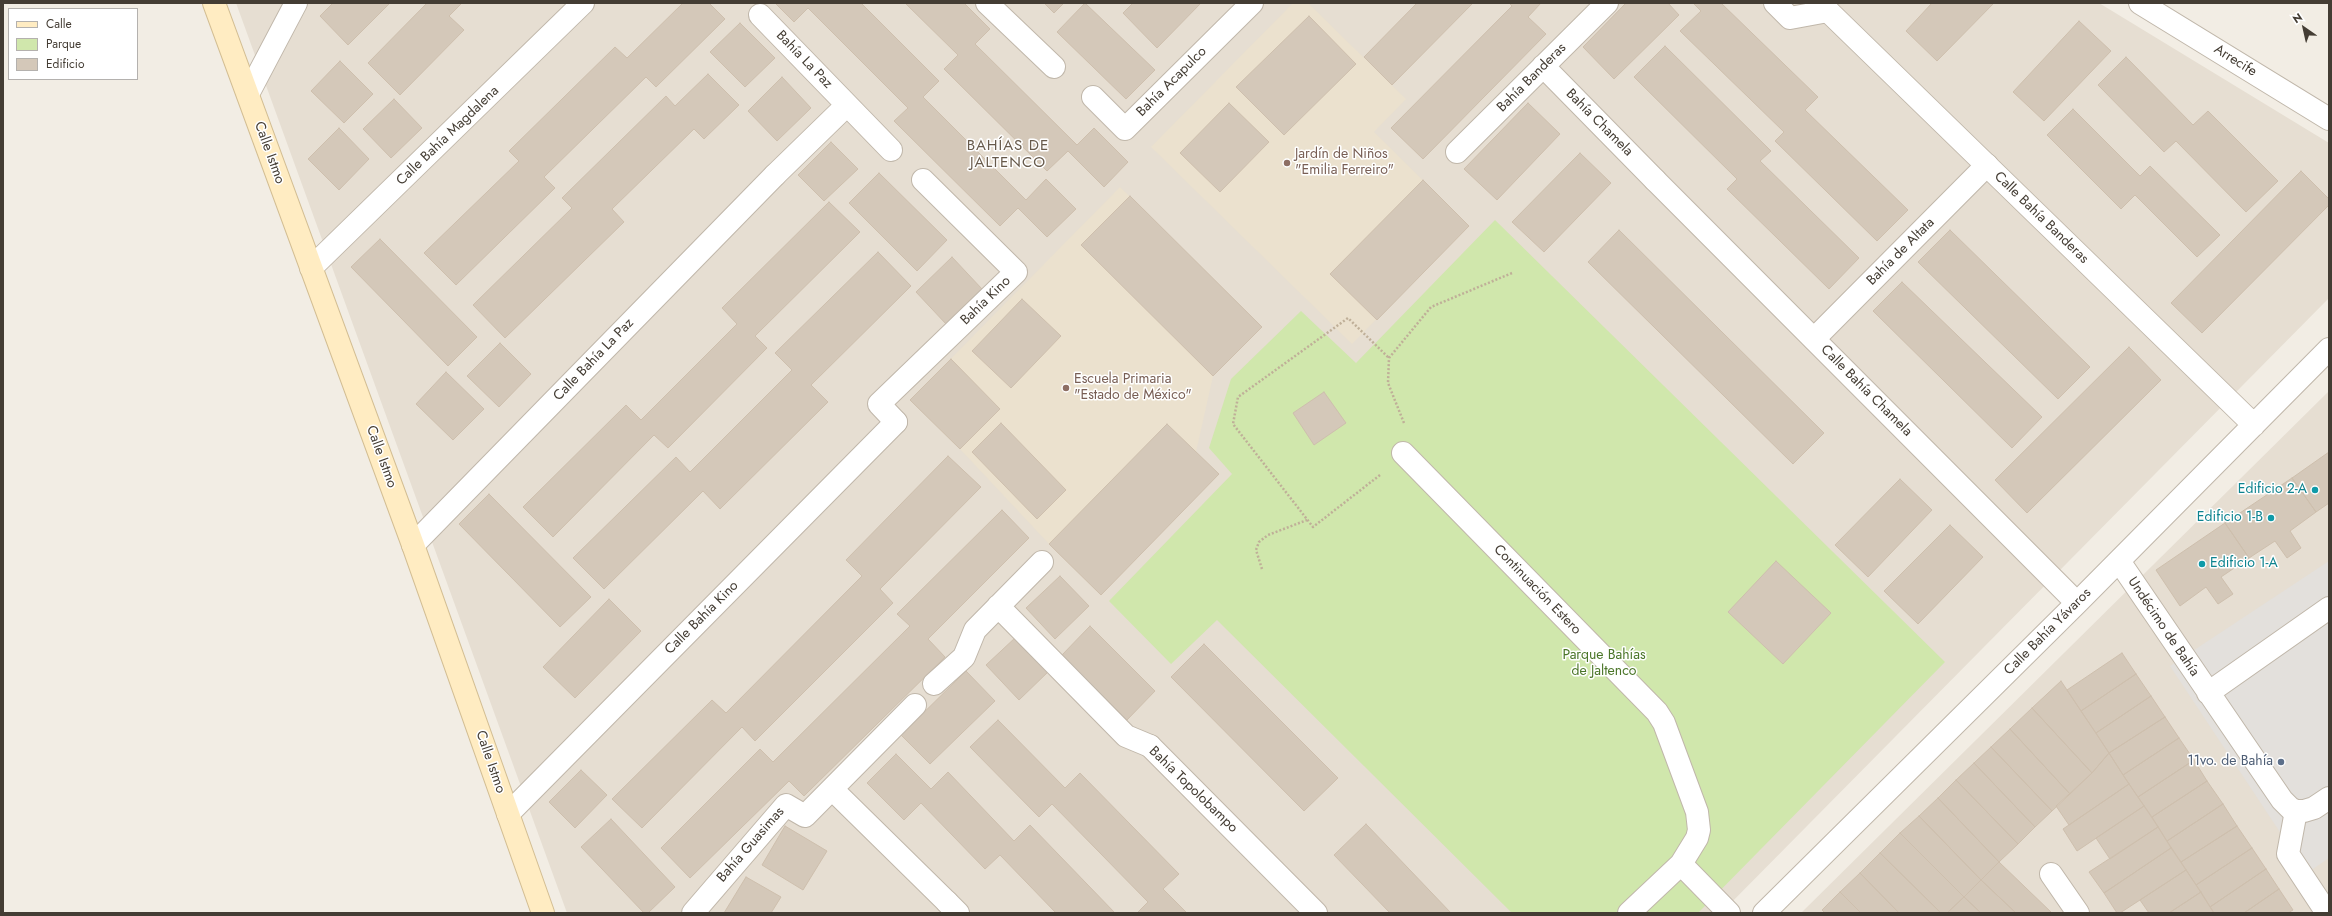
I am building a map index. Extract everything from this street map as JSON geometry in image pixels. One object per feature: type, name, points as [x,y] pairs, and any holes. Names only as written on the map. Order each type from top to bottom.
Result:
[{"type":"main road","name":"Calle Istmo","points":[[215,3],[413,545],[543,913]]},
{"type":"street","points":[[248,94],[296,3]]},
{"type":"street","name":"Calle Bahía Magdalena","points":[[311,268],[583,3]]},
{"type":"street","points":[[987,3],[1054,67]]},
{"type":"street","name":"Bahía Acapulco","points":[[1093,97],[1125,129],[1252,3]]},
{"type":"street","name":"Bahía Banderas","points":[[1457,152],[1607,3]]},
{"type":"street","name":"Calle Bahía Banderas","points":[[1775,3],[1790,18],[1828,11],[2254,425]]},
{"type":"street","name":"Arrecife","points":[[2140,3],[2329,119]]},
{"type":"street","name":"Bahía La Paz","points":[[760,15],[890,150]]},
{"type":"street","name":"Bahía Chamela","points":[[1543,66],[1655,180]]},
{"type":"street","name":"Calle Bahía La Paz","points":[[413,545],[775,175],[847,105]]},
{"type":"street","name":"Bahía de Altata","points":[[1814,339],[1987,165]]},
{"type":"street","name":"Bahía Kino","points":[[896,422],[880,404],[1016,272],[923,180]]},
{"type":"street","name":"Calle Bahía Chamela","points":[[1655,180],[2077,603]]},
{"type":"street","name":"Calle Bahía Yávaros","points":[[1764,913],[2077,603],[2329,349]]},
{"type":"street","name":"Calle Bahía Kino","points":[[508,814],[896,422]]},
{"type":"street","name":"Continuación Estero","points":[[1403,453],[1651,706],[1664,723],[1698,822],[1698,838],[1681,864],[1629,913]]},
{"type":"street","name":"Undécimo de Bahía","points":[[2119,561],[2282,800],[2296,811]]},
{"type":"street","points":[[934,684],[964,657],[975,630],[1042,562]]},
{"type":"street","name":"Bahía Topolobampo","points":[[998,606],[1126,736],[1150,746],[1316,913]]},
{"type":"street","points":[[2208,693],[2329,608]]},
{"type":"street","name":"Bahía Guasimas","points":[[693,913],[786,805],[805,816],[915,705]]},
{"type":"street","points":[[832,789],[952,908]]},
{"type":"street","points":[[2327,913],[2288,854],[2296,811],[2314,808],[2329,798]]},
{"type":"street","points":[[1681,864],[1730,913]]},
{"type":"street","points":[[2051,874],[2078,913]]},
{"type":"path","points":[[1389,358],[1348,318],[1238,397],[1233,424],[1313,527],[1372,482],[1403,453],[1407,430],[1388,383],[1389,358],[1431,307],[1512,274]]},
{"type":"path","points":[[1262,569],[1256,550],[1259,542],[1268,535],[1307,520]]},
{"type":"shaded area","name":"BAHÍAS DE JALTENCO","points":[[236,3],[2099,3],[2329,143],[2329,298],[1721,913],[567,913]]},
{"type":"shaded area","name":"Jardín de Niños \"Emilia Ferreiro\"","points":[[1293,3],[1308,3],[1406,99],[1374,132],[1469,226],[1352,344],[1151,147]]},
{"type":"shaded area","name":"Escuela Primaria \"Estado de México\"","points":[[1120,187],[1262,327],[1213,376],[1196,452],[1219,474],[1101,595],[1049,544],[960,449],[910,400]]},
{"type":"shaded area","points":[[2329,391],[2329,913],[1801,913]]},
{"type":"shaded area","name":"11vo. de Bahía","points":[[2329,561],[2329,858],[2307,873],[2170,666]]},
{"type":"green space","name":"Parque Bahías de Jaltenco","points":[[1495,220],[1945,662],[1698,913],[1512,913],[1217,620],[1171,664],[1109,601],[1232,474],[1209,448],[1231,379],[1301,311],[1356,363]]},
{"type":"building","points":[[333,3],[390,3],[348,45],[320,16]]},
{"type":"building","points":[[427,3],[462,3],[449,16],[464,30],[400,95],[368,63]]},
{"type":"building","points":[[683,3],[709,3],[725,19],[656,87],[646,77],[544,177],[555,188],[456,285],[424,253],[519,161],[509,151],[615,47],[627,58]]},
{"type":"building","points":[[775,3],[861,3],[939,81],[923,97],[1026,200],[1046,179],[1076,209],[1047,237],[1018,208],[1000,226],[894,121],[908,108],[808,8],[794,22]]},
{"type":"building","points":[[905,3],[964,3],[990,29],[975,44],[1077,145],[1094,128],[1128,162],[1104,187],[1068,151],[1047,171],[944,69],[958,55]]},
{"type":"building","points":[[1044,3],[1064,3],[1054,13]]},
{"type":"building","points":[[1085,3],[1155,70],[1126,99],[1057,32]]},
{"type":"building","points":[[1133,3],[1201,3],[1157,48],[1123,13]]},
{"type":"building","points":[[1417,3],[1473,3],[1392,85],[1364,57]]},
{"type":"building","points":[[1509,3],[1541,3],[1528,17],[1546,34],[1423,159],[1391,128],[1512,6]]},
{"type":"building","points":[[1626,3],[1668,3],[1679,15],[1614,79],[1583,47]]},
{"type":"building","points":[[1693,3],[1721,3],[1818,97],[1805,110],[1908,210],[1877,241],[1775,141],[1784,132],[1680,31],[1701,11]]},
{"type":"building","points":[[1932,3],[1994,3],[1937,61],[1906,31]]},
{"type":"building","points":[[1309,16],[1356,64],[1284,135],[1236,87]]},
{"type":"building","points":[[2079,21],[2111,51],[2044,121],[2013,92]]},
{"type":"building","points":[[740,23],[775,58],[745,87],[710,52]]},
{"type":"building","points":[[1665,46],[1771,151],[1760,161],[1859,258],[1829,289],[1727,189],[1737,179],[1634,77]]},
{"type":"building","points":[[2126,57],[2193,125],[2208,111],[2278,181],[2246,212],[2176,141],[2164,152],[2098,85]]},
{"type":"building","points":[[340,61],[373,94],[344,123],[311,91]]},
{"type":"building","points":[[708,74],[739,105],[704,139],[694,129],[612,209],[624,222],[505,338],[473,305],[572,208],[562,198],[666,96],[675,106]]},
{"type":"building","points":[[782,77],[811,108],[777,141],[748,111]]},
{"type":"building","points":[[394,99],[422,128],[391,158],[363,129]]},
{"type":"building","points":[[1229,103],[1269,142],[1220,192],[1180,153]]},
{"type":"building","points":[[1528,103],[1560,134],[1497,200],[1464,169]]},
{"type":"building","points":[[2073,109],[2140,176],[2150,166],[2220,235],[2197,257],[2135,195],[2121,209],[2047,135]]},
{"type":"building","points":[[339,128],[369,159],[339,190],[308,159]]},
{"type":"building","points":[[831,142],[858,169],[824,201],[798,175]]},
{"type":"building","points":[[1580,153],[1611,183],[1544,252],[1512,222]]},
{"type":"building","points":[[2301,171],[2329,199],[2329,205],[2202,333],[2171,303]]},
{"type":"building","points":[[879,173],[947,240],[917,271],[849,203]]},
{"type":"building","points":[[1423,180],[1469,226],[1377,320],[1330,274]]},
{"type":"building","points":[[1130,196],[1262,327],[1213,376],[1081,245]]},
{"type":"building","points":[[829,202],[860,232],[755,336],[767,348],[668,448],[654,435],[553,537],[523,507],[626,405],[641,420],[737,324],[722,308]]},
{"type":"building","points":[[1619,230],[1824,433],[1793,464],[1588,262]]},
{"type":"building","points":[[1950,230],[2090,367],[2058,399],[1918,262]]},
{"type":"building","points":[[380,239],[477,337],[448,366],[351,267]]},
{"type":"building","points":[[878,252],[911,286],[811,385],[828,402],[720,509],[703,491],[604,589],[573,558],[676,457],[690,472],[792,370],[775,353]]},
{"type":"building","points":[[952,257],[982,289],[946,324],[916,292]]},
{"type":"building","points":[[1902,282],[2042,417],[2012,448],[1873,311]]},
{"type":"building","points":[[1022,299],[1061,336],[1011,388],[972,351]]},
{"type":"building","points":[[500,343],[531,374],[499,407],[467,376]]},
{"type":"building","points":[[2129,347],[2161,380],[2027,513],[1995,480]]},
{"type":"building","points":[[951,359],[1000,409],[960,449],[910,400]]},
{"type":"building","points":[[446,372],[484,409],[453,440],[416,404]]},
{"type":"building","points":[[1324,392],[1346,423],[1314,445],[1293,413]]},
{"type":"building","points":[[1001,423],[1066,490],[1037,519],[972,452]]},
{"type":"building","points":[[1167,424],[1219,474],[1101,595],[1049,544]]},
{"type":"building","name":"Edificio 2-A","points":[[2329,452],[2329,503],[2316,512],[2292,478]]},
{"type":"building","points":[[948,456],[981,487],[880,589],[893,603],[755,741],[742,727],[642,828],[612,799],[712,700],[726,713],[862,576],[846,560]]},
{"type":"building","name":"Edificio 1-B","points":[[2292,478],[2316,512],[2290,531],[2301,548],[2287,558],[2275,541],[2249,558],[2225,523]]},
{"type":"building","points":[[1900,479],[1932,510],[1868,577],[1835,545]]},
{"type":"building","points":[[489,494],[591,597],[560,627],[459,524]]},
{"type":"building","points":[[1002,510],[1029,538],[928,639],[945,657],[804,796],[789,781],[690,878],[661,848],[760,749],[773,762],[910,626],[897,614]]},
{"type":"building","name":"Edificio 1-A","points":[[2225,523],[2249,558],[2221,577],[2233,594],[2218,604],[2206,587],[2180,606],[2156,570]]},
{"type":"building","points":[[1950,525],[1983,557],[1918,624],[1884,591]]},
{"type":"building","points":[[1776,561],[1831,613],[1783,664],[1728,612]]},
{"type":"building","points":[[1060,576],[1089,606],[1055,639],[1026,608]]},
{"type":"building","points":[[609,599],[641,631],[575,698],[543,667]]},
{"type":"building","points":[[1090,626],[1155,691],[1127,720],[1062,655]]},
{"type":"building","points":[[1016,637],[1049,671],[1019,700],[986,665]]},
{"type":"building","points":[[1204,644],[1338,778],[1304,811],[1171,677]]},
{"type":"building","points":[[2122,653],[2136,674],[2081,711],[2067,690]]},
{"type":"building","points":[[966,671],[995,701],[930,764],[901,735]]},
{"type":"building","points":[[2136,674],[2151,696],[2096,733],[2081,711]]},
{"type":"building","points":[[2061,681],[2109,753],[2092,773],[2032,708]]},
{"type":"building","points":[[2151,696],[2165,717],[2109,753],[2096,733]]},
{"type":"building","points":[[2032,708],[2092,773],[2070,794],[2010,729]]},
{"type":"building","points":[[2165,717],[2179,738],[2123,775],[2109,753]]},
{"type":"building","points":[[998,720],[1065,788],[1080,773],[1179,874],[1163,889],[1187,913],[1137,913],[1148,902],[1052,804],[1039,817],[970,747]]},
{"type":"building","points":[[2010,729],[2070,794],[2052,811],[1991,747]]},
{"type":"building","points":[[2179,738],[2194,760],[2138,797],[2123,775]]},
{"type":"building","points":[[1991,747],[2052,811],[2035,827],[1974,763]]},
{"type":"building","points":[[2109,753],[2129,784],[2069,825],[2056,806],[2092,773]]},
{"type":"building","points":[[896,754],[931,789],[948,772],[1014,841],[1030,825],[1115,913],[1056,913],[1000,855],[985,869],[921,803],[904,820],[867,783]]},
{"type":"building","points":[[2194,760],[2207,781],[2152,817],[2138,797]]},
{"type":"building","points":[[1974,763],[2035,827],[2018,844],[1956,780]]},
{"type":"building","points":[[581,770],[607,795],[575,828],[549,802]]},
{"type":"building","points":[[1956,780],[2018,844],[1999,862],[1938,798]]},
{"type":"building","points":[[2207,781],[2223,804],[2167,841],[2152,817]]},
{"type":"building","points":[[2129,784],[2144,806],[2077,851],[2063,829]]},
{"type":"building","points":[[1938,798],[1999,862],[1981,880],[1919,816]]},
{"type":"building","points":[[2223,804],[2237,826],[2181,862],[2167,841]]},
{"type":"building","points":[[2144,806],[2158,827],[2110,859],[2096,838]]},
{"type":"building","points":[[1919,816],[1981,880],[1964,897],[1900,833]]},
{"type":"building","points":[[611,819],[675,887],[648,913],[644,913],[581,847]]},
{"type":"building","points":[[1366,824],[1451,913],[1390,913],[1334,855]]},
{"type":"building","points":[[785,826],[827,851],[803,890],[762,865]]},
{"type":"building","points":[[2237,826],[2252,848],[2196,885],[2181,862]]},
{"type":"building","points":[[2158,827],[2171,848],[2104,893],[2089,872]]},
{"type":"building","points":[[1900,833],[1964,897],[1947,913],[1941,913],[1880,853]]},
{"type":"building","points":[[2171,848],[2186,870],[2120,913],[2117,913],[2104,893]]},
{"type":"building","points":[[2252,848],[2266,869],[2210,907],[2196,885]]},
{"type":"building","points":[[1880,853],[1941,913],[1899,913],[1860,873]]},
{"type":"building","points":[[1999,862],[2052,913],[2016,913],[1981,880]]},
{"type":"building","points":[[2266,869],[2279,889],[2244,913],[2214,913],[2210,907]]},
{"type":"building","points":[[2186,870],[2201,892],[2169,913],[2149,913],[2140,900]]},
{"type":"building","points":[[1860,873],[1899,913],[1861,913],[1840,892]]},
{"type":"building","points":[[746,877],[781,897],[771,913],[724,913]]},
{"type":"building","points":[[1981,880],[2016,913],[1981,913],[1964,897]]},
{"type":"building","points":[[2279,889],[2293,910],[2288,913],[2244,913]]},
{"type":"building","points":[[1840,892],[1861,913],[1825,913],[1822,910]]},
{"type":"building","points":[[2201,892],[2214,913],[2169,913]]},
{"type":"building","points":[[1964,897],[1981,913],[1947,913]]},
{"type":"place","name":"Jardín de Niños \"Emilia Ferreiro\"","points":[[1287,163]]},
{"type":"place","name":"Escuela Primaria \"Estado de México\"","points":[[1066,388]]},
{"type":"place","name":"Edificio 2-A","points":[[2315,490]]},
{"type":"place","name":"Edificio 1-B","points":[[2271,518]]},
{"type":"place","name":"Edificio 1-A","points":[[2202,564]]},
{"type":"place","name":"11vo. de Bahía","points":[[2281,762]]},
{"type":"district","name":"BAHÍAS DE JALTENCO","points":[[1008,154]]}]
